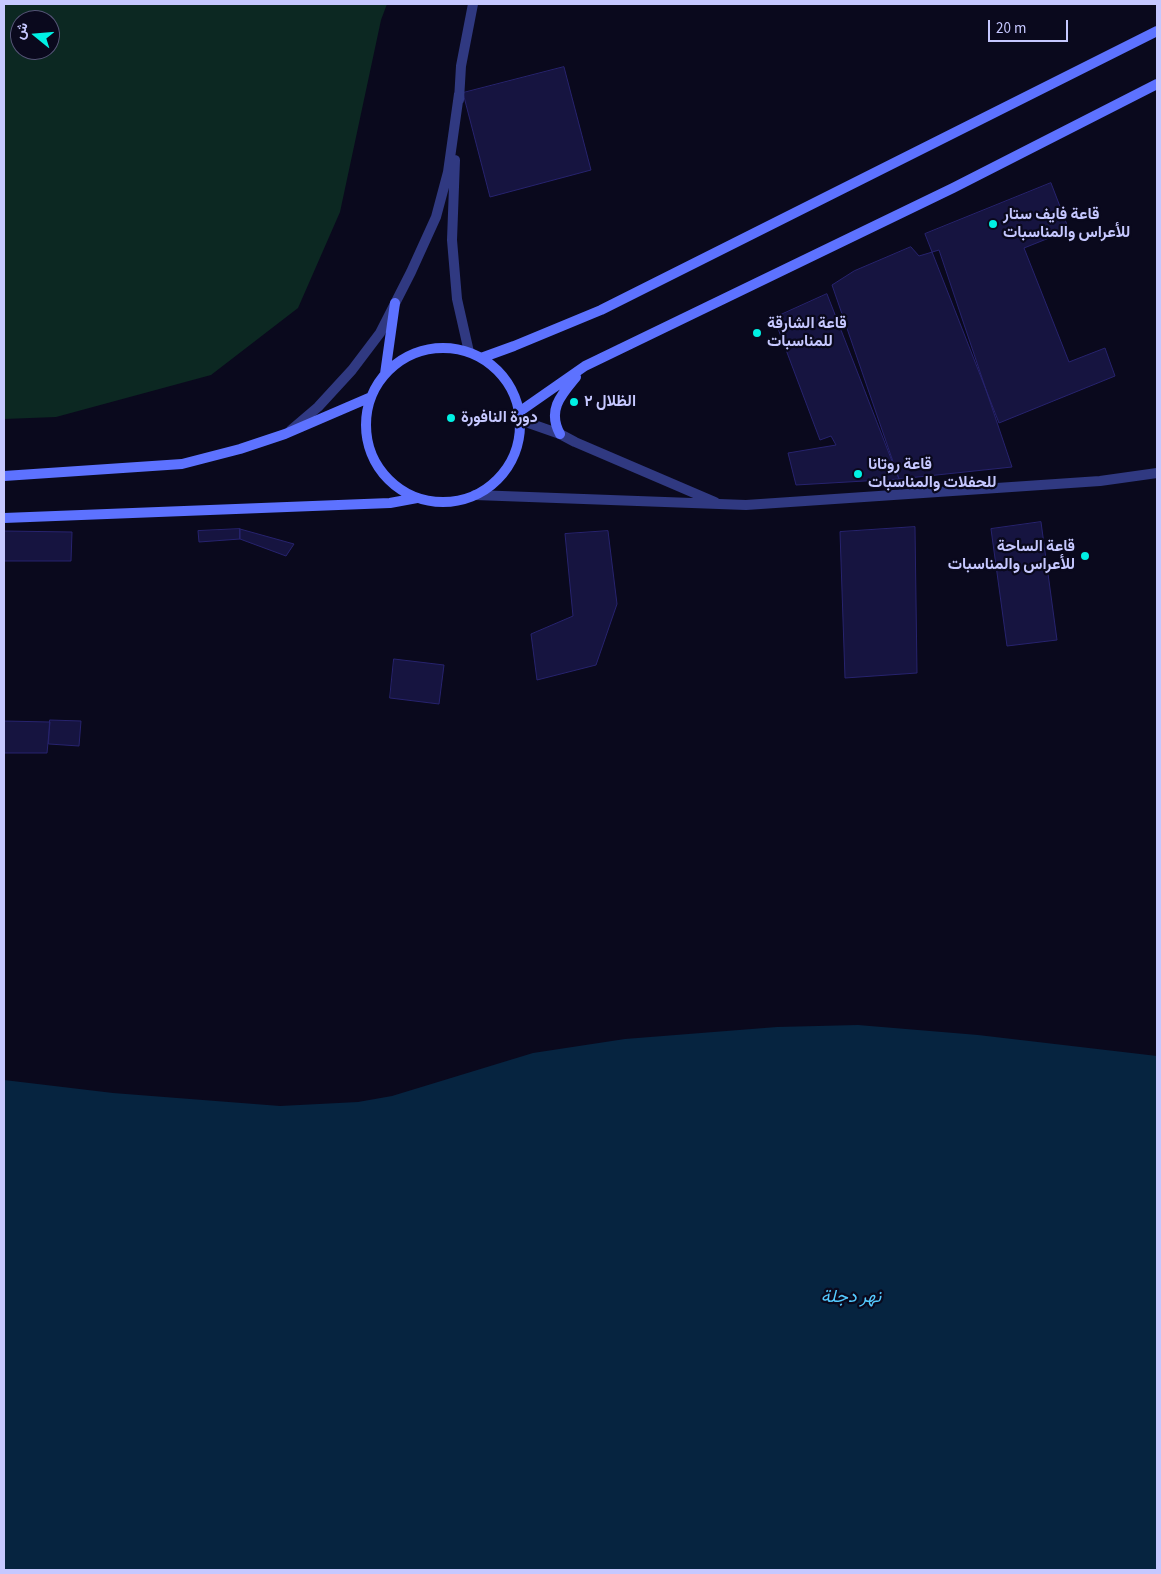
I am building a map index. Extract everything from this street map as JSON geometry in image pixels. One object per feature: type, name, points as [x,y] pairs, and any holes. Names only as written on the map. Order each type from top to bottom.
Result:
[{"type":"main road","points":[[481,358],[601,310],[1157,32]]},
{"type":"main road","points":[[520,416],[585,366],[953,188],[1157,84]]},
{"type":"main road","points":[[385,374],[395,303]]},
{"type":"main road","points":[[447,348],[469,352],[481,358],[499,372],[512,390],[520,416],[518,444],[509,465],[495,483],[475,496],[456,501],[436,502],[417,498],[395,486],[379,468],[368,445],[366,421],[371,397],[385,374],[403,359],[424,350],[447,348]]},
{"type":"main road","points":[[560,434],[555,425],[558,401],[585,366]]},
{"type":"main road","points":[[4,476],[182,464],[240,449],[285,434],[371,397]]},
{"type":"main road","points":[[4,518],[390,503],[417,498]]},
{"type":"street","points":[[469,352],[457,299],[452,240],[461,66],[472,4]]},
{"type":"street","points":[[285,434],[318,407],[352,370],[380,333],[436,217],[448,172],[459,94]]},
{"type":"street","points":[[520,416],[574,442],[720,505]]},
{"type":"street","points":[[475,496],[746,505],[1090,482],[1157,473]]},
{"type":"green space","points":[[4,4],[387,4],[381,20],[340,212],[298,308],[211,375],[56,417],[4,419]]},
{"type":"water","name":"نهر دجلة","points":[[858,1025],[978,1035],[1157,1056],[1157,1570],[4,1570],[4,1080],[113,1093],[280,1106],[358,1102],[392,1096],[533,1053],[625,1039],[777,1027]]},
{"type":"building","points":[[564,67],[591,170],[490,197],[463,93]]},
{"type":"building","points":[[1051,183],[1069,230],[1024,248],[1069,362],[1105,348],[1115,376],[999,423],[925,234]]},
{"type":"building","points":[[911,247],[919,256],[939,250],[1012,467],[899,479],[832,285],[854,271]]},
{"type":"building","points":[[827,294],[899,479],[796,485],[788,453],[836,445],[831,436],[820,440],[774,318]]},
{"type":"building","points":[[1041,522],[1057,640],[1007,646],[991,529]]},
{"type":"building","points":[[915,527],[917,673],[845,678],[840,532]]},
{"type":"building","points":[[240,529],[240,539],[199,542],[198,531]]},
{"type":"building","points":[[240,529],[294,544],[286,556],[240,539]]},
{"type":"building","points":[[4,531],[72,532],[71,561],[4,561]]},
{"type":"building","points":[[608,531],[617,604],[596,665],[537,680],[531,634],[573,616],[565,534]]},
{"type":"building","points":[[394,659],[444,665],[439,704],[390,698]]},
{"type":"building","points":[[50,720],[81,721],[79,746],[49,744]]},
{"type":"building","points":[[4,721],[50,722],[47,753],[5,753]]},
{"type":"place","name":"قاعة فايف ستار للأعراس والمناسبات","points":[[993,224]]},
{"type":"place","name":"قاعة الشارقة للمناسبات","points":[[757,333]]},
{"type":"place","name":"الظلال ٢","points":[[574,402]]},
{"type":"place","name":"دورة النافورة","points":[[451,418]]},
{"type":"place","name":"قاعة روتانا للحفلات والمناسبات","points":[[858,474]]},
{"type":"place","name":"قاعة الساحة للأعراس والمناسبات","points":[[1085,556]]}]
